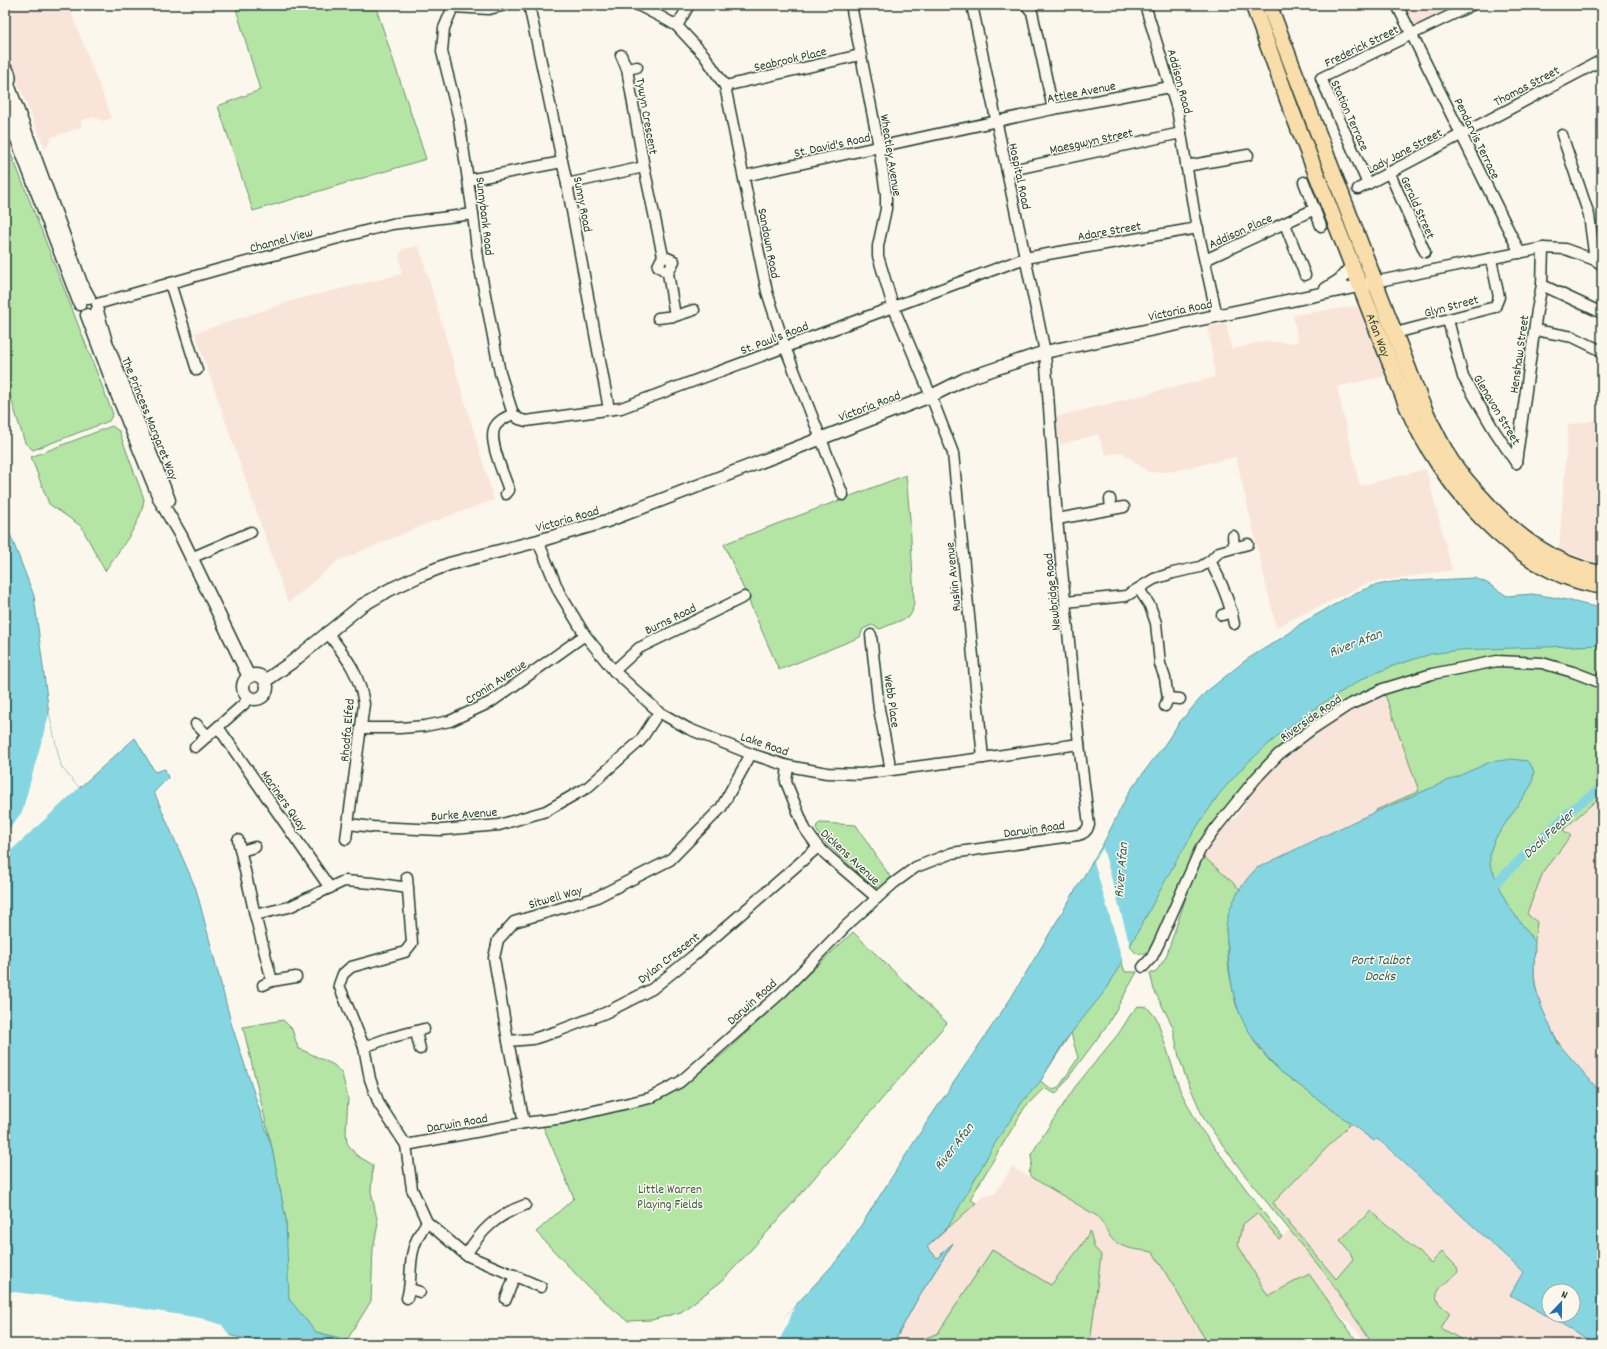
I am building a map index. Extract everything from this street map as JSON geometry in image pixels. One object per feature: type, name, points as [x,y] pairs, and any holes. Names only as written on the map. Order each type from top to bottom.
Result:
[{"type":"main road","name":"Afan Way","points":[[1253,5],[1291,109],[1353,265],[1367,284],[1438,439],[1451,460],[1469,484],[1498,516],[1520,535],[1545,554],[1579,569],[1602,574]]},
{"type":"main road","name":"Afan Way","points":[[1269,5],[1414,422],[1439,466],[1456,490],[1512,545],[1536,561],[1574,580],[1602,586]]},
{"type":"street","points":[[451,6],[489,9],[506,5]]},
{"type":"street","name":"Sunny Road","points":[[529,5],[567,184],[609,409]]},
{"type":"street","name":"Sandown Road","points":[[638,5],[677,26],[704,55],[725,86],[766,292],[785,347],[843,495]]},
{"type":"street","points":[[677,26],[689,5]]},
{"type":"street","name":"Wheatley Avenue","points":[[851,5],[879,147],[886,194],[886,209],[878,246],[878,256],[893,306],[931,396]]},
{"type":"street","name":"Hospital Road","points":[[972,5],[1045,352]]},
{"type":"street","points":[[1026,5],[1032,12],[1053,109]]},
{"type":"street","name":"Addison Road","points":[[1145,5],[1177,109],[1186,166],[1216,316]]},
{"type":"street","name":"Pendarvis Terrace","points":[[1397,5],[1520,253]]},
{"type":"street","name":"Frederick Street","points":[[1321,78],[1472,5]]},
{"type":"street","name":"Sunnybank Road","points":[[451,6],[444,28],[442,52],[459,119],[478,258],[500,373],[513,414]]},
{"type":"street","name":"Tywyn Crescent","points":[[621,55],[632,68],[644,167],[663,256],[658,266],[668,273],[675,316]]},
{"type":"street","name":"Seabrook Place","points":[[725,86],[860,55]]},
{"type":"street","name":"Thomas Street","points":[[1462,134],[1602,60]]},
{"type":"street","name":"The Princess Margaret Way","points":[[5,68],[9,74],[6,85],[90,306]]},
{"type":"street","name":"Station Terrace","points":[[1321,78],[1368,184]]},
{"type":"street","name":"Attlee Avenue","points":[[996,122],[1053,109],[1170,87]]},
{"type":"street","name":"The Princess Margaret Way","points":[[5,110],[106,342],[169,500],[181,536],[249,676]]},
{"type":"street","name":"St. David's Road","points":[[744,176],[996,122]]},
{"type":"street","name":"Maesgwyn Street","points":[[1007,171],[1181,134]]},
{"type":"street","name":"Lady Jane Street","points":[[1358,189],[1462,134]]},
{"type":"street","points":[[1562,135],[1589,215],[1598,263]]},
{"type":"street","points":[[1186,166],[1248,155]]},
{"type":"street","points":[[468,180],[562,162]]},
{"type":"street","name":"Tywyn Crescent","points":[[567,184],[644,167]]},
{"type":"street","name":"Gerald Street","points":[[1389,172],[1425,252]]},
{"type":"street","points":[[1304,182],[1321,226]]},
{"type":"street","name":"Addison Place","points":[[1205,260],[1315,209]]},
{"type":"street","name":"Channel View","points":[[90,306],[170,283],[392,224],[473,214]]},
{"type":"street","name":"Addison Place","points":[[1285,224],[1305,276]]},
{"type":"street","name":"Adare Street","points":[[1026,258],[1198,228]]},
{"type":"street","name":"Victoria Road","points":[[265,681],[292,662],[327,632],[361,606],[389,590],[421,575],[449,564],[607,521],[931,396],[965,379],[1045,352],[1283,303],[1322,292],[1543,248],[1565,249],[1598,263]]},
{"type":"street","name":"Henshaw Street","points":[[1516,463],[1542,285],[1543,248]]},
{"type":"street","name":"St. Paul's Road","points":[[513,414],[519,419],[526,421],[621,408],[1026,258]]},
{"type":"street","name":"Glyn Street","points":[[1403,331],[1495,307],[1499,297],[1491,259]]},
{"type":"street","points":[[1322,292],[1340,280],[1353,265]]},
{"type":"street","points":[[170,283],[197,370]]},
{"type":"street","points":[[1542,285],[1602,313]]},
{"type":"street","points":[[658,318],[675,316],[694,310]]},
{"type":"street","name":"Glenavon Street","points":[[1448,320],[1463,376],[1494,430],[1516,463]]},
{"type":"street","points":[[1535,330],[1573,337],[1602,351]]},
{"type":"street","name":"Newbridge Road","points":[[1045,352],[1057,519],[1079,744],[1089,825],[1088,829]]},
{"type":"street","name":"Ruskin Avenue","points":[[931,396],[953,453],[983,758]]},
{"type":"street","points":[[506,494],[509,490],[493,440],[494,429],[499,421],[513,414]]},
{"type":"street","points":[[1057,519],[1111,504],[1124,507]]},
{"type":"street","points":[[191,558],[251,532]]},
{"type":"street","points":[[1232,536],[1234,546]]},
{"type":"street","name":"Lake Road","points":[[538,541],[559,592],[584,635],[614,671],[659,712],[689,729],[751,754],[788,766],[827,773],[861,774],[1079,744]]},
{"type":"street","points":[[1065,602],[1126,596],[1154,579],[1172,573],[1200,568],[1219,552],[1234,546],[1248,544]]},
{"type":"street","points":[[1210,561],[1221,580],[1227,613],[1234,624]]},
{"type":"street","points":[[1139,589],[1150,606],[1156,623],[1160,664],[1165,678],[1167,702],[1180,699]]},
{"type":"street","name":"Burns Road","points":[[614,671],[639,648],[744,597]]},
{"type":"street","name":"Rhodfa Elfed","points":[[327,632],[351,663],[362,687],[364,704],[346,839]]},
{"type":"street","name":"Cronin Avenue","points":[[362,728],[400,728],[425,726],[450,721],[490,702],[584,635]]},
{"type":"street","name":"Webb Place","points":[[872,635],[879,709],[891,770]]},
{"type":"street","name":"Riverside Road","points":[[1143,967],[1155,951],[1196,857],[1207,840],[1257,777],[1271,762],[1312,729],[1347,706],[1383,689],[1432,674],[1498,661],[1542,663],[1573,672],[1602,683]]},
{"type":"street","points":[[254,675],[265,681],[267,687],[265,693],[260,697],[254,699],[248,697],[244,691],[244,683],[249,676],[254,675]]},
{"type":"street","points":[[195,746],[244,704],[248,697]]},
{"type":"street","name":"Burke Avenue","points":[[349,824],[373,827],[441,830],[499,825],[546,811],[588,787],[640,741],[659,712]]},
{"type":"street","points":[[196,724],[208,736]]},
{"type":"street","name":"Mariners Quay","points":[[218,727],[330,888]]},
{"type":"street","name":"Sitwell Way","points":[[524,1123],[494,958],[498,940],[514,922],[595,898],[670,860],[721,808],[751,754]]},
{"type":"street","name":"Dickens Avenue","points":[[788,766],[786,782],[804,829],[818,847],[877,898]]},
{"type":"street","name":"Darwin Road","points":[[406,1145],[524,1123],[564,1118],[650,1098],[680,1082],[782,992],[847,925],[894,883],[916,867],[952,853],[1078,836],[1088,829]]},
{"type":"street","points":[[238,840],[255,914],[267,983],[296,977]]},
{"type":"street","points":[[241,851],[255,846]]},
{"type":"street","name":"Dylan Crescent","points":[[508,1041],[533,1039],[558,1031],[605,1013],[652,989],[818,847]]},
{"type":"street","points":[[408,877],[412,943],[405,952],[351,968],[343,974],[339,985],[364,1047],[370,1079],[379,1104],[406,1145],[412,1189],[427,1222],[466,1255],[541,1287]]},
{"type":"street","points":[[255,914],[290,907],[344,881],[408,888]]},
{"type":"street","points":[[364,1047],[389,1038],[420,1030],[420,1049]]},
{"type":"street","points":[[466,1255],[476,1238],[510,1205],[525,1205]]},
{"type":"street","points":[[420,1292],[408,1293],[413,1251],[419,1233],[427,1222]]},
{"type":"street","points":[[506,1299],[514,1275]]},
{"type":"shaded area","points":[[5,5],[73,5],[72,15],[112,118],[103,121],[93,117],[80,121],[82,127],[52,137],[45,149],[5,51]]},
{"type":"shaded area","points":[[1403,5],[1461,5],[1413,27]]},
{"type":"shaded area","points":[[419,246],[494,500],[429,523],[338,561],[288,603],[195,333],[294,300],[402,274],[399,256],[403,249]]},
{"type":"shaded area","points":[[1358,306],[1377,344],[1386,376],[1337,387],[1360,486],[1426,469],[1452,570],[1368,583],[1276,627],[1236,457],[1168,472],[1148,472],[1122,452],[1106,455],[1098,434],[1060,445],[1055,417],[1215,377],[1208,327],[1226,323],[1231,348],[1233,349],[1265,341],[1288,343],[1298,342],[1293,315]]},
{"type":"shaded area","points":[[1602,419],[1602,564],[1559,550],[1568,425]]},
{"type":"shaded area","points":[[1383,689],[1419,791],[1262,865],[1253,872],[1240,889],[1203,856],[1224,823],[1234,819],[1245,805],[1244,798],[1283,759],[1334,720]]},
{"type":"shaded area","points":[[1602,795],[1602,1094],[1557,1042],[1542,1008],[1535,986],[1535,945],[1508,899],[1563,830]]},
{"type":"shaded area","points":[[1351,1123],[1374,1140],[1376,1138],[1523,1272],[1511,1295],[1541,1312],[1541,1323],[1560,1323],[1597,1344],[1367,1344],[1355,1329],[1334,1309],[1309,1274],[1229,1319],[1240,1229],[1242,1225],[1257,1213],[1266,1215],[1282,1237],[1289,1231],[1273,1203]]},
{"type":"shaded area","points":[[1012,1167],[1097,1216],[1120,1245],[1153,1252],[1206,1339],[1205,1344],[893,1344],[951,1244],[937,1258],[927,1247],[985,1195],[995,1194]]},
{"type":"green space","points":[[235,5],[375,5],[426,159],[253,211],[218,106],[260,90]]},
{"type":"green space","points":[[5,141],[14,161],[5,164]]},
{"type":"green space","points":[[15,163],[113,414],[109,421],[33,450],[25,443],[5,380],[5,167]]},
{"type":"green space","points":[[112,426],[119,431],[144,499],[139,519],[129,537],[105,571],[81,526],[49,504],[31,457]]},
{"type":"green space","points":[[906,475],[910,519],[914,602],[912,612],[909,617],[880,629],[872,625],[863,629],[860,637],[779,670],[724,544]]},
{"type":"green space","points":[[1383,637],[1497,648],[1602,645],[1602,795],[1563,830],[1571,836],[1544,870],[1527,913],[1537,922],[1534,958],[1536,990],[1550,1029],[1560,1045],[1370,815],[1377,812],[1376,810],[1419,791],[1383,689],[1287,748],[1218,825],[1150,951],[1144,954],[1138,954],[1130,946],[1122,963],[1125,972],[1137,972],[1108,1024],[1056,1094],[1044,1088],[1025,1107],[970,1199],[976,1203],[927,1247],[937,1258],[953,1243],[918,1298],[893,1344],[838,1344],[1130,849]],"holes":[[[1071,1033],[1078,1058],[1059,1087],[1052,1089],[1040,1081]]]},
{"type":"green space","points":[[820,823],[856,825],[891,878],[880,888],[873,887],[823,841],[816,829],[817,825]]},
{"type":"green space","points":[[1203,856],[1240,889],[1236,896],[1226,928],[1229,971],[1236,1005],[1256,1044],[1280,1071],[1351,1123],[1273,1203],[1336,1279],[1353,1259],[1350,1252],[1340,1240],[1371,1211],[1431,1263],[1442,1252],[1457,1267],[1458,1272],[1443,1285],[1437,1293],[1438,1302],[1450,1313],[1441,1328],[1469,1344],[1446,1344],[1439,1340],[1436,1344],[1374,1344],[1367,1336],[1327,1276],[1243,1173],[1204,1119],[1185,1075],[1179,1057],[1173,1027],[1154,990],[1150,973],[1155,973],[1166,957],[1191,882]]},
{"type":"green space","name":"Little Warren Playing Fields","points":[[853,932],[947,1023],[773,1226],[722,1281],[681,1312],[652,1320],[627,1321],[588,1287],[536,1232],[574,1198],[543,1126],[581,1120],[674,1092],[727,1051]]},
{"type":"green space","points":[[1138,1006],[1147,1007],[1157,1019],[1180,1090],[1200,1128],[1282,1237],[1279,1239],[1257,1213],[1242,1225],[1238,1245],[1268,1296],[1309,1274],[1359,1344],[1205,1344],[1205,1339],[1153,1252],[1129,1248],[1118,1244],[1109,1235],[1097,1216],[1031,1177],[1029,1173],[1032,1163],[1031,1155],[1040,1140],[1075,1087],[1119,1033]]},
{"type":"green space","points":[[283,1020],[292,1029],[298,1048],[334,1065],[342,1074],[348,1098],[346,1132],[347,1143],[356,1155],[373,1165],[371,1191],[378,1224],[373,1249],[371,1301],[347,1340],[316,1332],[298,1316],[289,1299],[286,1280],[286,1220],[272,1148],[243,1027]]},
{"type":"green space","points":[[1090,1231],[1094,1247],[1101,1255],[1090,1344],[911,1344],[938,1333],[992,1250],[1051,1285],[1081,1246]]},
{"type":"water","points":[[5,521],[34,596],[49,714],[61,767],[79,788],[135,738],[155,772],[165,769],[168,778],[154,792],[196,889],[232,1026],[272,1148],[286,1220],[289,1299],[316,1332],[347,1340],[332,1344],[273,1344],[175,1325],[5,1344]]},
{"type":"water","name":"River Afan","points":[[1475,578],[1487,583],[1507,596],[1532,594],[1602,607],[1602,645],[1459,650],[1431,654],[1393,666],[1364,678],[1320,705],[1279,735],[1245,765],[1220,793],[1200,822],[1176,861],[1108,987],[1064,1042],[1040,1082],[1023,1101],[994,1145],[948,1227],[927,1247],[937,1258],[953,1243],[918,1298],[893,1344],[760,1344],[842,1255],[927,1122],[1011,998],[1103,844],[1129,792],[1179,723],[1206,692],[1246,660],[1291,632],[1300,624],[1355,593],[1373,586],[1392,582]]},
{"type":"water","name":"Port Talbot Docks","points":[[1512,759],[1527,761],[1532,767],[1534,772],[1532,784],[1495,839],[1490,852],[1490,864],[1507,904],[1535,942],[1535,986],[1542,1008],[1557,1042],[1602,1094],[1602,1344],[1597,1344],[1560,1323],[1581,1323],[1581,1283],[1541,1283],[1541,1312],[1510,1295],[1523,1272],[1377,1138],[1374,1141],[1280,1071],[1259,1046],[1242,1019],[1232,984],[1226,932],[1227,919],[1241,887],[1257,868],[1355,821],[1490,762]]},
{"type":"pier","points":[[49,714],[61,767],[79,788],[5,856],[5,834],[22,812]]},
{"type":"pier","points":[[1103,848],[1131,949],[1123,962],[1094,862]]},
{"type":"pier","points":[[5,1291],[106,1303],[200,1318],[222,1325],[230,1336],[229,1338],[180,1328],[190,1337],[202,1344],[5,1344]]},
{"type":"pier","points":[[794,1307],[788,1324],[777,1344],[758,1344]]},
{"type":"waterway","name":"Dock Feeder","points":[[1497,882],[1571,810],[1602,787]]}]
